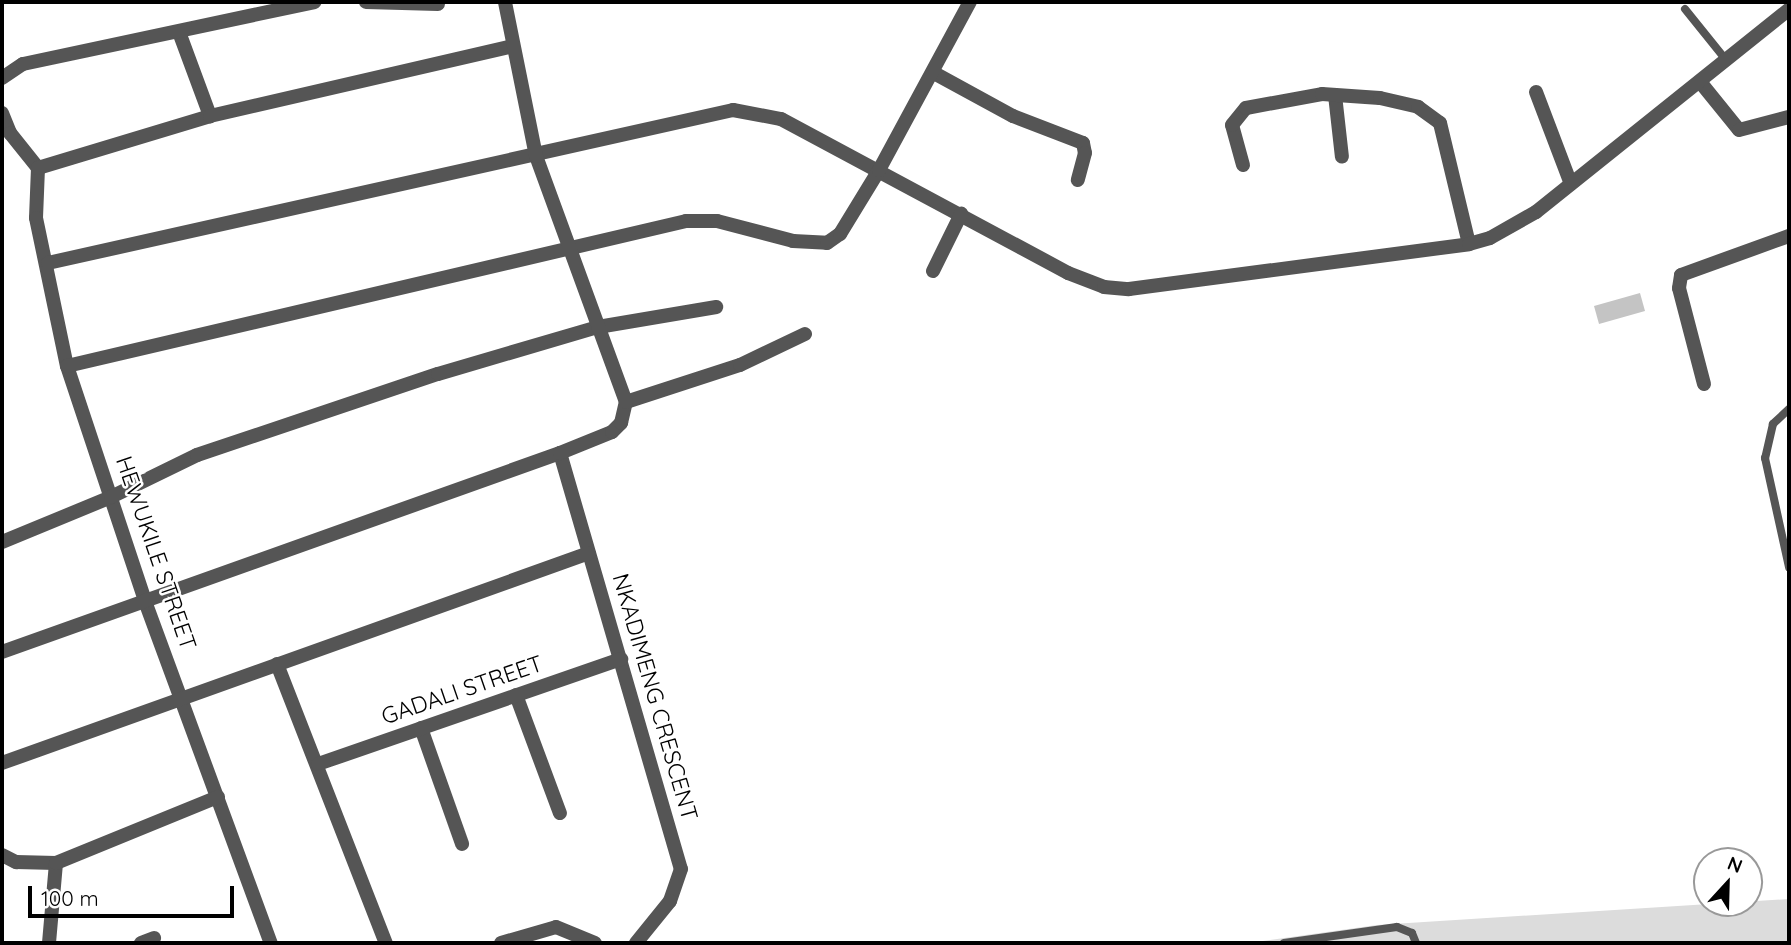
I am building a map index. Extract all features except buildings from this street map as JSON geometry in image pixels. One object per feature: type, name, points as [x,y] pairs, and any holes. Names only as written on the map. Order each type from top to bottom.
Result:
[{"type":"street","points":[[2,78],[23,64],[314,2]]},
{"type":"street","points":[[366,2],[438,4]]},
{"type":"street","points":[[2,652],[146,604],[559,453],[612,432],[625,416],[626,402],[566,248],[536,156],[505,2]]},
{"type":"street","points":[[67,366],[566,248],[703,220],[793,241],[827,243],[840,234],[879,170],[934,73],[970,2]]},
{"type":"street","points":[[47,263],[733,110],[781,119],[1068,273],[1119,289],[1469,244],[1512,227],[1571,184],[1701,83],[1789,9]]},
{"type":"street","points":[[179,32],[210,116]]},
{"type":"street","points":[[2,113],[10,133],[38,168],[210,116],[513,46]]},
{"type":"street","points":[[934,73],[1013,116],[1083,143],[1085,153],[1078,180]]},
{"type":"street","points":[[1701,83],[1739,130],[1789,117]]},
{"type":"street","points":[[1536,92],[1571,184]]},
{"type":"street","points":[[1243,165],[1232,126],[1239,112],[1299,97],[1335,94],[1405,103],[1438,119],[1469,244]]},
{"type":"street","points":[[1335,94],[1342,157]]},
{"type":"street","name":"HEWUKILE STREET","points":[[38,168],[36,218],[47,263],[48,286],[67,366],[146,604],[271,943]]},
{"type":"street","points":[[933,271],[961,214]]},
{"type":"street","points":[[1704,384],[1679,288],[1681,275],[1789,236]]},
{"type":"street","points":[[2,542],[111,497],[222,446],[598,327],[716,307]]},
{"type":"street","points":[[626,402],[740,365],[805,334]]},
{"type":"street","name":"NKADIMENG CRESCENT","points":[[559,453],[681,869],[670,901],[636,943]]},
{"type":"street","points":[[2,763],[589,553]]},
{"type":"street","name":"GADALI STREET","points":[[318,764],[621,659]]},
{"type":"street","points":[[277,664],[386,943]]},
{"type":"street","points":[[516,695],[560,813]]},
{"type":"street","points":[[421,728],[462,844]]},
{"type":"street","points":[[2,855],[16,862],[56,863],[218,797]]},
{"type":"street","points":[[49,943],[56,863]]},
{"type":"street","points":[[501,943],[556,927],[596,943]]},
{"type":"lane","points":[[1685,9],[1727,61]]},
{"type":"lane","points":[[1789,410],[1773,424],[1765,458],[1789,567]]},
{"type":"lane","points":[[1284,943],[1397,928],[1412,933],[1416,943]]},
{"type":"shaded area","points":[[1789,899],[1789,943],[1248,943],[1377,925],[1693,905],[1693,917],[1763,917],[1763,901]]}]
